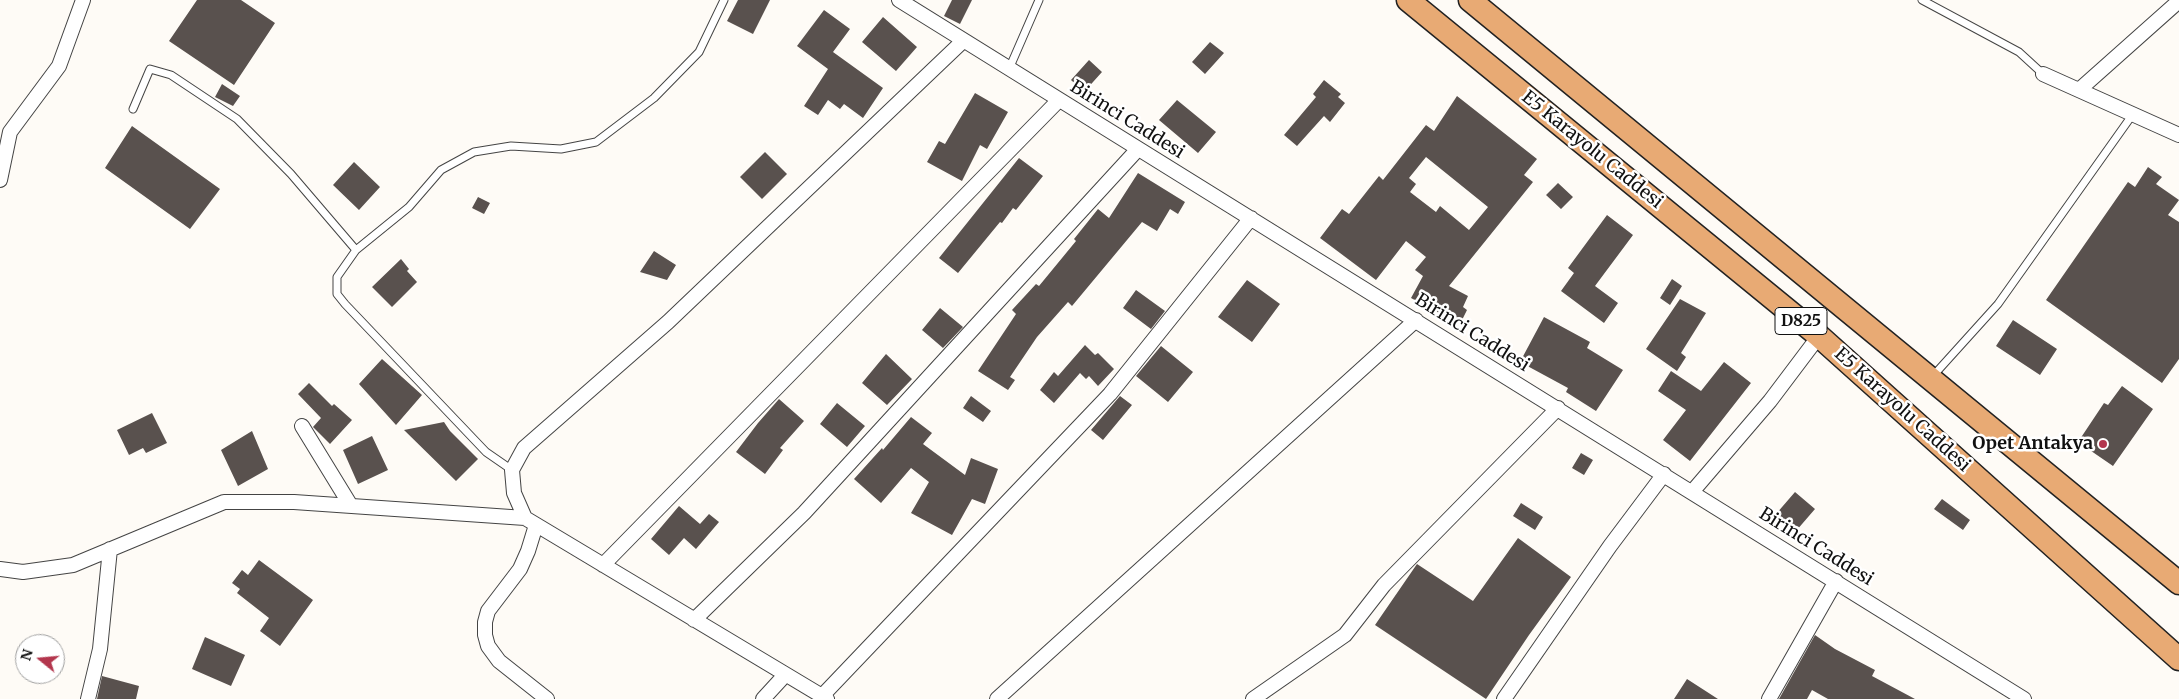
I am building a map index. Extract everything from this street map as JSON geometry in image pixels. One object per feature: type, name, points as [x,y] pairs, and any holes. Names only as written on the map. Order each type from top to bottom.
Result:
[{"type":"highway","name":"E5 Karayolu Caddesi","points":[[1408,0],[1819,336],[2179,660]]},
{"type":"highway","name":"D825","points":[[1470,0],[2179,583]]},
{"type":"street","points":[[0,180],[5,129],[59,66],[83,0]]},
{"type":"street","name":"Birinci Caddesi","points":[[899,0],[2024,699]]},
{"type":"street","points":[[2079,90],[2179,1]]},
{"type":"street","points":[[547,699],[499,661],[488,646],[485,636],[485,622],[488,611],[520,569],[528,552],[530,521],[514,493],[512,470],[524,448],[668,322],[963,41]]},
{"type":"street","points":[[2043,74],[2179,135]]},
{"type":"street","points":[[603,565],[1059,100]]},
{"type":"street","points":[[694,620],[804,513],[1138,149]]},
{"type":"street","points":[[0,569],[23,572],[73,565],[224,502],[294,502],[530,521],[824,697],[1110,394],[1251,218]]},
{"type":"street","points":[[997,699],[1416,320]]},
{"type":"street","points":[[1692,492],[1770,401],[1819,336]]},
{"type":"street","points":[[1253,699],[1345,635],[1384,585],[1558,408]]},
{"type":"street","points":[[302,426],[351,506]]},
{"type":"street","points":[[1504,699],[1610,546],[1664,474]]},
{"type":"street","points":[[88,699],[100,649],[110,549]]},
{"type":"street","points":[[1769,699],[1836,581]]},
{"type":"street","points":[[764,699],[785,675]]},
{"type":"lane","points":[[512,470],[486,452],[345,304],[337,294],[337,277],[356,250],[409,207],[441,170],[474,152],[511,146],[561,149],[596,142],[654,98],[699,52],[724,0]]},
{"type":"lane","points":[[1009,69],[1039,0]]},
{"type":"lane","points":[[1922,0],[2019,52],[2043,74]]},
{"type":"lane","points":[[133,109],[150,68],[171,75],[237,118],[291,174],[356,250]]},
{"type":"lane","points":[[1930,379],[1998,304],[2133,113]]},
{"type":"building","points":[[197,0],[241,0],[275,23],[234,85],[169,41]]},
{"type":"building","points":[[738,0],[770,0],[753,34],[727,21]]},
{"type":"building","points":[[952,0],[972,0],[960,24],[944,16]]},
{"type":"building","points":[[824,10],[850,29],[833,52],[883,88],[863,118],[844,104],[840,109],[828,100],[818,115],[804,106],[828,69],[797,46]]},
{"type":"building","points":[[883,17],[917,47],[896,71],[862,42]]},
{"type":"building","points":[[1210,42],[1224,53],[1205,74],[1192,62]]},
{"type":"building","points":[[1089,60],[1102,72],[1084,92],[1071,80]]},
{"type":"building","points":[[1324,80],[1341,94],[1338,97],[1345,103],[1330,122],[1324,116],[1297,146],[1284,135],[1316,97],[1313,94]]},
{"type":"building","points":[[222,84],[240,96],[233,106],[215,97]]},
{"type":"building","points":[[975,93],[1008,112],[987,149],[980,145],[962,181],[927,162],[939,141],[945,144]]},
{"type":"building","points":[[1457,96],[1537,159],[1524,175],[1533,182],[1449,286],[1468,296],[1463,307],[1467,310],[1460,324],[1411,298],[1423,276],[1415,270],[1426,257],[1406,241],[1376,280],[1320,238],[1342,209],[1349,214],[1379,176],[1383,180],[1426,125],[1434,131]],"holes":[[[1426,157],[1488,207],[1469,230],[1440,206],[1436,212],[1410,192],[1416,184],[1409,178]]]},
{"type":"building","points":[[1177,100],[1216,132],[1198,153],[1159,120]]},
{"type":"building","points":[[132,126],[220,189],[190,229],[105,168]]},
{"type":"building","points":[[765,152],[787,174],[762,199],[740,177]]},
{"type":"building","points":[[1019,158],[1043,176],[1016,210],[1013,208],[1002,223],[1000,222],[958,273],[939,258]]},
{"type":"building","points":[[354,162],[380,187],[359,210],[333,185]]},
{"type":"building","points":[[2148,167],[2162,177],[2156,184],[2179,200],[2168,215],[2179,222],[2179,359],[2162,383],[2046,300],[2128,182],[2135,187]]},
{"type":"building","points":[[1138,173],[1185,202],[1178,214],[1170,209],[1157,231],[1142,222],[1072,306],[1068,302],[1037,337],[1010,377],[1015,380],[1008,390],[978,371],[1016,314],[1012,310],[1036,284],[1039,286],[1076,241],[1074,239],[1098,209],[1109,218]]},
{"type":"building","points":[[1558,183],[1573,197],[1561,209],[1546,195]]},
{"type":"building","points":[[478,197],[490,203],[484,214],[472,208]]},
{"type":"building","points":[[1607,215],[1633,235],[1595,286],[1618,303],[1604,323],[1561,291],[1574,273],[1568,268]]},
{"type":"building","points":[[654,251],[676,265],[667,280],[640,272]]},
{"type":"building","points":[[401,259],[409,269],[407,271],[417,282],[392,307],[372,287]]},
{"type":"building","points":[[1672,279],[1682,286],[1670,305],[1660,298]]},
{"type":"building","points":[[1247,280],[1280,304],[1252,342],[1218,317]]},
{"type":"building","points":[[1136,290],[1165,311],[1151,329],[1123,308]]},
{"type":"building","points":[[1680,299],[1706,313],[1681,353],[1686,357],[1677,371],[1646,349]]},
{"type":"building","points":[[940,308],[963,327],[943,348],[922,330]]},
{"type":"building","points":[[1544,317],[1590,342],[1587,348],[1623,370],[1596,411],[1566,392],[1568,388],[1520,362]]},
{"type":"building","points":[[2013,320],[2057,349],[2040,375],[1996,346]]},
{"type":"building","points":[[1085,345],[1095,355],[1098,353],[1114,369],[1098,386],[1089,376],[1086,379],[1080,373],[1054,403],[1040,390],[1054,372],[1058,376]]},
{"type":"building","points":[[1161,346],[1193,372],[1168,402],[1136,376]]},
{"type":"building","points":[[886,354],[912,379],[887,405],[862,383]]},
{"type":"building","points":[[382,359],[422,395],[396,425],[359,384]]},
{"type":"building","points":[[1724,362],[1751,383],[1690,461],[1663,440],[1686,410],[1658,391],[1671,371],[1701,391]]},
{"type":"building","points":[[309,383],[332,406],[334,404],[352,420],[330,444],[313,427],[321,418],[298,394]]},
{"type":"building","points":[[2122,386],[2153,409],[2113,466],[2078,442],[2104,403],[2108,405]]},
{"type":"building","points":[[971,396],[991,411],[983,422],[963,408]]},
{"type":"building","points":[[1120,396],[1132,405],[1103,440],[1091,430]]},
{"type":"building","points":[[779,399],[804,421],[780,448],[783,450],[765,474],[736,452]]},
{"type":"building","points":[[837,403],[865,426],[847,447],[820,424]]},
{"type":"building","points":[[152,413],[167,443],[146,453],[143,448],[129,455],[117,430]]},
{"type":"building","points":[[911,417],[932,433],[923,444],[965,475],[971,458],[998,469],[985,504],[972,499],[952,535],[911,513],[929,482],[911,468],[881,503],[854,479],[882,448],[883,450]]},
{"type":"building","points":[[444,422],[450,431],[478,459],[456,481],[404,430]]},
{"type":"building","points":[[252,431],[268,469],[238,486],[221,450]]},
{"type":"building","points":[[372,436],[388,470],[358,484],[343,450]]},
{"type":"building","points":[[1581,453],[1593,460],[1584,475],[1572,468]]},
{"type":"building","points":[[1795,492],[1815,509],[1796,531],[1776,514]]},
{"type":"building","points":[[1942,499],[1970,520],[1963,530],[1934,509]]},
{"type":"building","points":[[1521,503],[1543,517],[1535,530],[1513,516]]},
{"type":"building","points":[[679,506],[700,524],[709,514],[719,522],[696,549],[684,538],[669,555],[651,539]]},
{"type":"building","points":[[1518,538],[1571,577],[1486,699],[1375,625],[1417,564],[1473,601]]},
{"type":"building","points":[[259,560],[313,600],[280,646],[260,631],[269,618],[237,593],[240,589],[232,583],[242,570],[248,575]]},
{"type":"building","points":[[1815,635],[1835,649],[1875,670],[1872,676],[1915,699],[1828,699],[1812,690],[1807,699],[1779,699]]},
{"type":"building","points":[[205,637],[245,655],[231,686],[192,669]]},
{"type":"building","points":[[102,676],[139,686],[136,699],[97,699]]},
{"type":"building","points":[[1687,679],[1718,699],[1674,699]]},
{"type":"place","name":"Opet Antakya","points":[[2103,444]]}]
